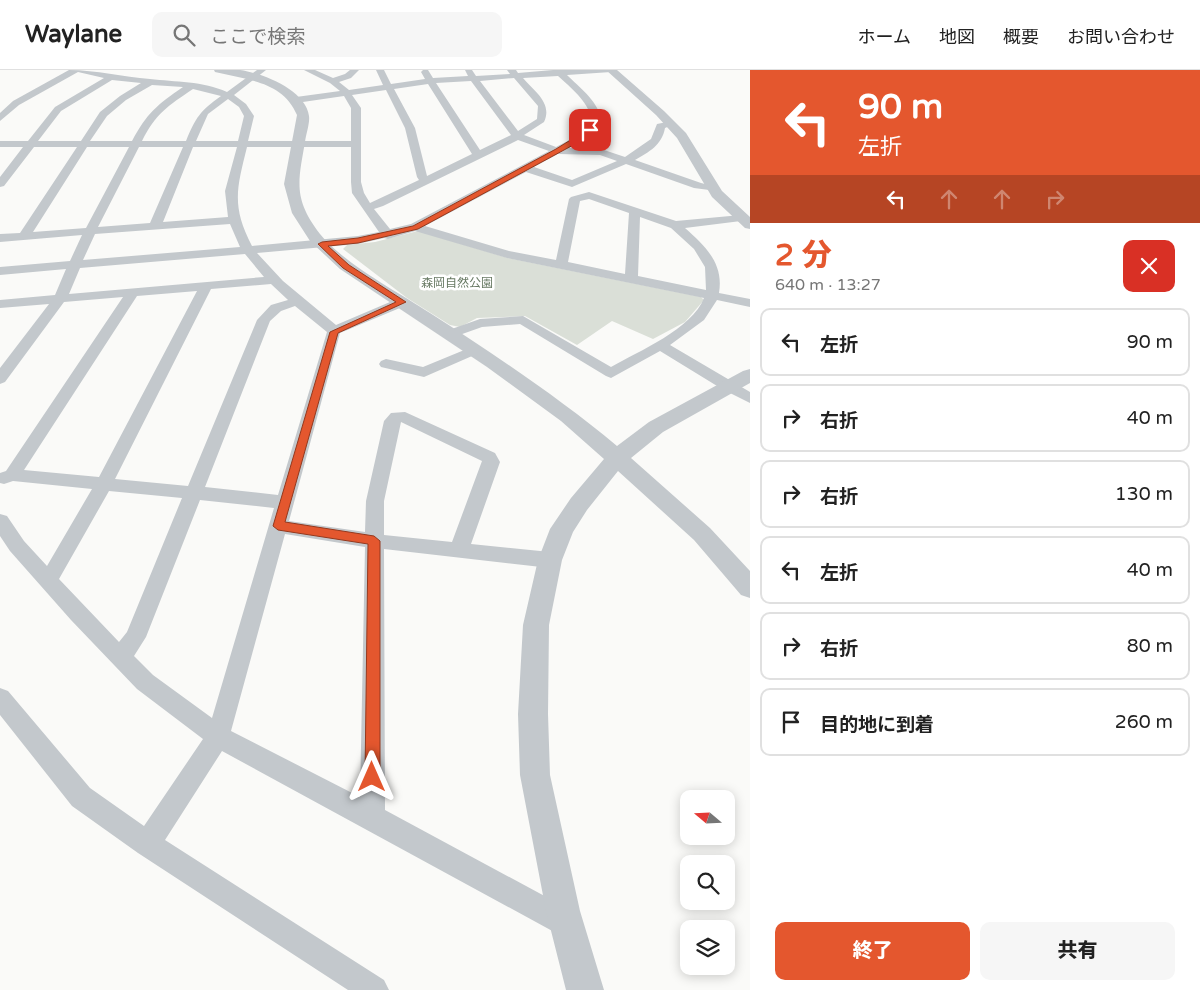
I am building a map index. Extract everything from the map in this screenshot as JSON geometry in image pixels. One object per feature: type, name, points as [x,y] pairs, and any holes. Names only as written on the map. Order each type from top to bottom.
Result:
[{"type":"street","points":[[0,118],[14,105],[35,91],[75,70]]},
{"type":"street","points":[[81,70],[112,77],[191,86],[227,95],[243,104],[249,116],[231,191],[234,220],[248,250],[274,280],[334,332]]},
{"type":"street","points":[[218,70],[257,74],[296,100],[303,115],[292,184],[295,203],[305,224],[322,244],[346,266],[530,387],[617,458],[702,534],[750,588]]},
{"type":"street","points":[[308,70],[333,81],[347,93],[356,108],[358,193],[388,235]]},
{"type":"street","points":[[333,81],[348,76],[355,70]]},
{"type":"street","points":[[380,70],[410,128],[422,177],[426,180]]},
{"type":"street","points":[[424,70],[478,155]]},
{"type":"street","points":[[467,70],[517,136],[558,151],[601,152],[698,186],[713,189]]},
{"type":"street","points":[[296,100],[430,81],[514,73],[611,70],[682,136],[713,189],[746,222]]},
{"type":"street","points":[[0,271],[322,244],[388,235],[415,227],[586,135],[594,125],[596,117],[589,102],[558,72]]},
{"type":"street","points":[[367,207],[379,204],[517,136],[541,120],[543,110],[538,100],[514,73]]},
{"type":"street","points":[[155,226],[188,144],[205,112],[257,74]]},
{"type":"street","points":[[0,184],[58,109],[112,77]]},
{"type":"street","points":[[24,236],[82,144],[104,114],[111,106],[150,82]]},
{"type":"street","points":[[0,379],[60,298],[90,231],[148,120],[156,111],[191,86]]},
{"type":"street","points":[[0,104],[14,105]]},
{"type":"street","points":[[526,168],[572,184],[624,160],[654,143],[660,126],[669,123]]},
{"type":"street","points":[[0,144],[356,144]]},
{"type":"street","points":[[561,265],[575,199],[589,195],[675,225],[746,222]]},
{"type":"street","points":[[631,279],[635,211]]},
{"type":"street","points":[[0,238],[234,220]]},
{"type":"street","points":[[451,334],[480,323],[523,320],[611,373],[694,322],[706,310],[712,296],[715,278],[708,260],[675,225]]},
{"type":"street","points":[[415,227],[507,254],[750,303]]},
{"type":"street","points":[[0,304],[274,280]]},
{"type":"street","points":[[49,579],[104,484],[207,285]]},
{"type":"street","points":[[6,477],[134,291]]},
{"type":"street","points":[[121,657],[135,637],[264,320],[276,308],[297,301]]},
{"type":"street","points":[[334,332],[402,302]]},
{"type":"street","points":[[147,844],[218,736],[334,332]]},
{"type":"street","points":[[660,344],[727,386],[750,398]]},
{"type":"street","points":[[386,364],[424,372],[474,350]]},
{"type":"street","points":[[585,990],[566,922],[535,775],[533,714],[536,625],[550,560],[562,529],[579,504],[617,458],[656,427],[727,386],[750,375]]},
{"type":"street","points":[[372,817],[376,501],[392,421],[397,417],[405,417],[489,457],[491,462],[459,550]]},
{"type":"street","points":[[6,477],[104,484],[286,502]]},
{"type":"street","points":[[0,521],[16,546],[49,579],[78,614],[145,682],[218,736],[566,922]]},
{"type":"street","points":[[278,526],[374,541],[550,560]]},
{"type":"street","points":[[0,698],[81,798],[147,844],[374,990]]},
{"type":"green space","name":"森岡自然公園","points":[[418,231],[508,258],[701,297],[704,300],[685,322],[653,339],[612,321],[577,345],[525,316],[477,318],[460,327],[450,325],[407,298],[343,249],[347,245],[375,242]]},
{"type":"route","points":[[372,777],[374,541],[278,526],[334,332],[402,302],[346,266],[322,244],[388,235],[415,227],[558,151],[586,135],[590,130]]}]
